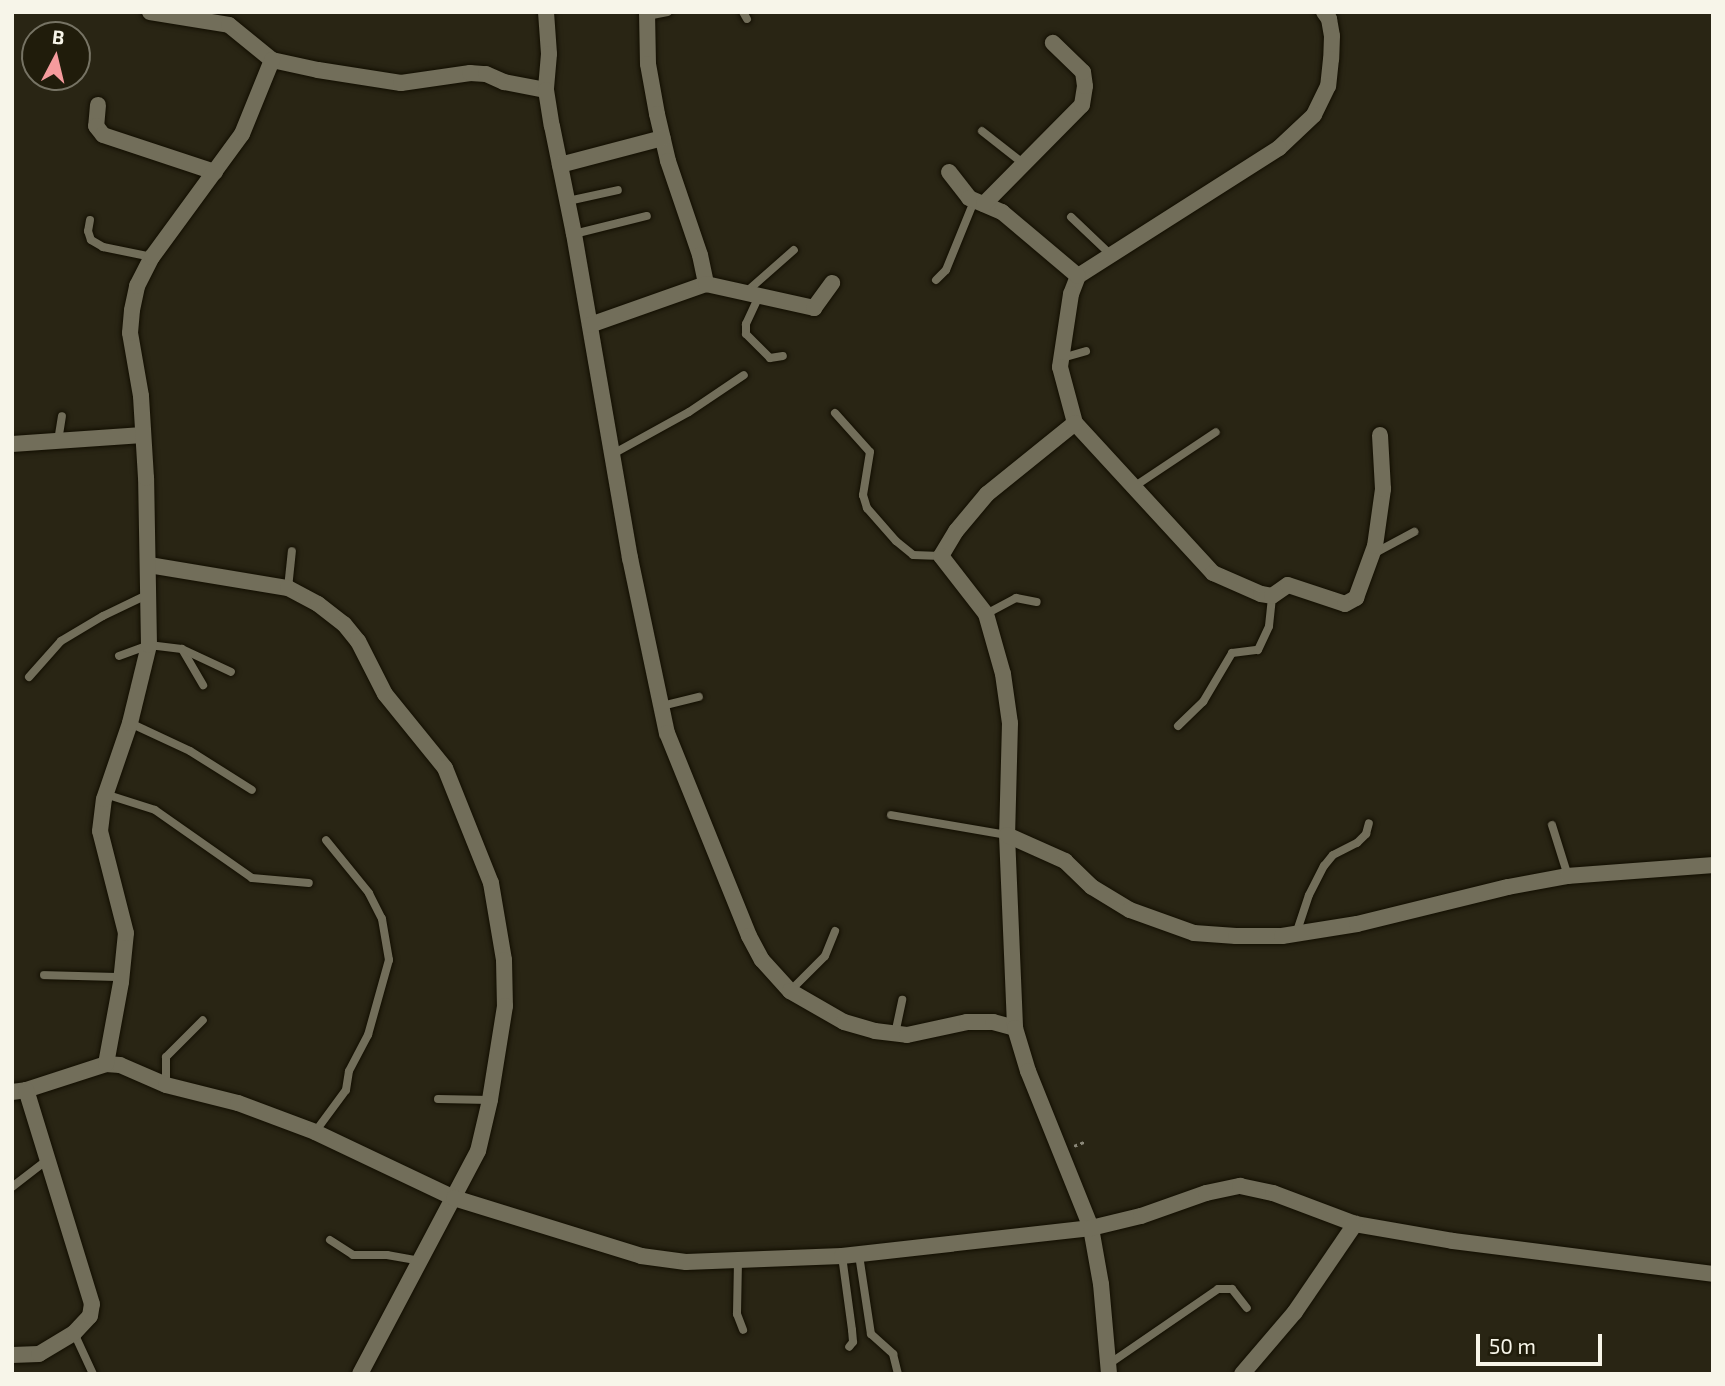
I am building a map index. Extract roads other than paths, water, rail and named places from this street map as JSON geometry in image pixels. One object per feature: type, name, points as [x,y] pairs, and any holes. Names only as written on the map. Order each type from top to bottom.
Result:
[{"type":"street","points":[[150,12],[228,19],[272,60],[375,81],[401,83],[470,73],[546,90]]},
{"type":"street","points":[[546,12],[549,54],[546,90],[574,234],[611,455],[667,733],[749,936],[762,960],[790,991],[844,1022],[907,1035],[967,1022],[993,1022],[1015,1028]]},
{"type":"street","points":[[1324,12],[1329,19],[1332,36],[1331,60],[1328,86],[1314,115],[1279,148],[1078,276],[1071,294],[1059,358],[1075,423],[1213,573],[1232,584],[1272,596],[1287,585],[1297,586],[1328,599],[1351,604],[1373,554],[1383,489],[1380,435]]},
{"type":"street","points":[[647,14],[648,64],[663,138],[706,284]]},
{"type":"street","points":[[979,202],[1024,164],[1077,112],[1084,96],[1083,72],[1053,43]]},
{"type":"street","points":[[106,1064],[122,977],[125,925],[100,831],[105,794],[130,723],[149,645],[149,565],[141,396],[130,333],[137,286],[152,257],[242,134],[272,60]]},
{"type":"street","points":[[98,105],[96,126],[103,135],[215,172]]},
{"type":"street","points":[[561,165],[663,138]]},
{"type":"street","points":[[949,172],[979,202],[1002,212],[1078,276]]},
{"type":"street","points":[[590,325],[706,284],[814,308],[832,283]]},
{"type":"street","points":[[1075,423],[987,494],[956,531],[940,556],[986,614],[1003,674],[1010,723],[1007,835],[1015,1028],[1028,1071],[1091,1228],[1101,1284],[1109,1369]]},
{"type":"street","points":[[12,444],[143,435]]},
{"type":"street","points":[[149,565],[288,588],[318,604],[358,641],[386,694],[444,768],[466,815],[491,883],[506,980],[505,1006],[490,1100],[478,1151],[360,1374]]},
{"type":"street","points":[[1007,835],[1065,861],[1091,887],[1130,910],[1161,924],[1194,933],[1236,936],[1296,934],[1357,924],[1568,876],[1713,865]]},
{"type":"street","points":[[12,1355],[39,1354],[74,1333],[90,1316],[92,1304],[47,1160],[19,1091],[106,1064],[120,1065],[166,1085],[238,1103],[315,1132],[454,1198],[641,1256],[685,1262],[851,1256],[1091,1228],[1141,1216],[1206,1193],[1240,1186],[1273,1193],[1355,1224],[1453,1241],[1713,1274]]},
{"type":"street","points":[[1242,1374],[1295,1312],[1355,1224]]},
{"type":"lane","points":[[647,14],[668,12]]},
{"type":"lane","points":[[982,131],[1024,164]]},
{"type":"lane","points":[[568,201],[618,190]]},
{"type":"lane","points":[[936,280],[946,270],[979,202]]},
{"type":"lane","points":[[574,234],[647,216]]},
{"type":"lane","points":[[1071,217],[1111,255]]},
{"type":"lane","points":[[90,220],[88,230],[92,240],[103,247],[152,257]]},
{"type":"lane","points":[[783,356],[770,358],[746,334],[746,324],[752,295],[794,250]]},
{"type":"lane","points":[[1059,358],[1086,351]]},
{"type":"lane","points":[[611,455],[697,408],[744,375]]},
{"type":"lane","points":[[835,413],[870,452],[863,495],[867,508],[896,541],[914,555],[940,556]]},
{"type":"lane","points":[[58,441],[62,416]]},
{"type":"lane","points":[[1135,486],[1216,432]]},
{"type":"lane","points":[[1373,554],[1414,532]]},
{"type":"lane","points":[[288,588],[292,551]]},
{"type":"lane","points":[[29,677],[61,641],[103,616],[149,594]]},
{"type":"lane","points":[[1178,726],[1203,702],[1232,653],[1258,650],[1269,626],[1272,596]]},
{"type":"lane","points":[[986,614],[1016,598],[1037,602]]},
{"type":"lane","points":[[119,656],[149,645],[182,649],[231,672]]},
{"type":"lane","points":[[182,649],[203,685]]},
{"type":"lane","points":[[662,706],[699,697]]},
{"type":"lane","points":[[130,723],[190,751],[252,790]]},
{"type":"lane","points":[[105,794],[155,810],[253,878],[309,883]]},
{"type":"lane","points":[[891,815],[1007,835]]},
{"type":"lane","points":[[1296,934],[1309,895],[1324,866],[1333,855],[1357,843],[1366,834],[1369,823]]},
{"type":"lane","points":[[1552,825],[1568,876]]},
{"type":"lane","points":[[315,1132],[346,1090],[349,1071],[368,1035],[389,960],[382,919],[369,893],[326,840]]},
{"type":"lane","points":[[790,991],[825,956],[835,931]]},
{"type":"lane","points":[[44,975],[122,977]]},
{"type":"lane","points":[[895,1034],[902,1000]]},
{"type":"lane","points":[[166,1085],[166,1057],[203,1020]]},
{"type":"lane","points":[[438,1099],[490,1100]]},
{"type":"lane","points":[[12,1187],[47,1160]]},
{"type":"lane","points":[[330,1240],[353,1255],[387,1255],[421,1261]]},
{"type":"lane","points":[[849,1348],[853,1342],[851,1256]]},
{"type":"lane","points":[[851,1256],[871,1334],[893,1354],[898,1374]]},
{"type":"lane","points":[[738,1261],[737,1314],[743,1330]]},
{"type":"lane","points":[[1109,1369],[1218,1289],[1233,1289],[1247,1308]]},
{"type":"lane","points":[[74,1333],[93,1374]]}]
